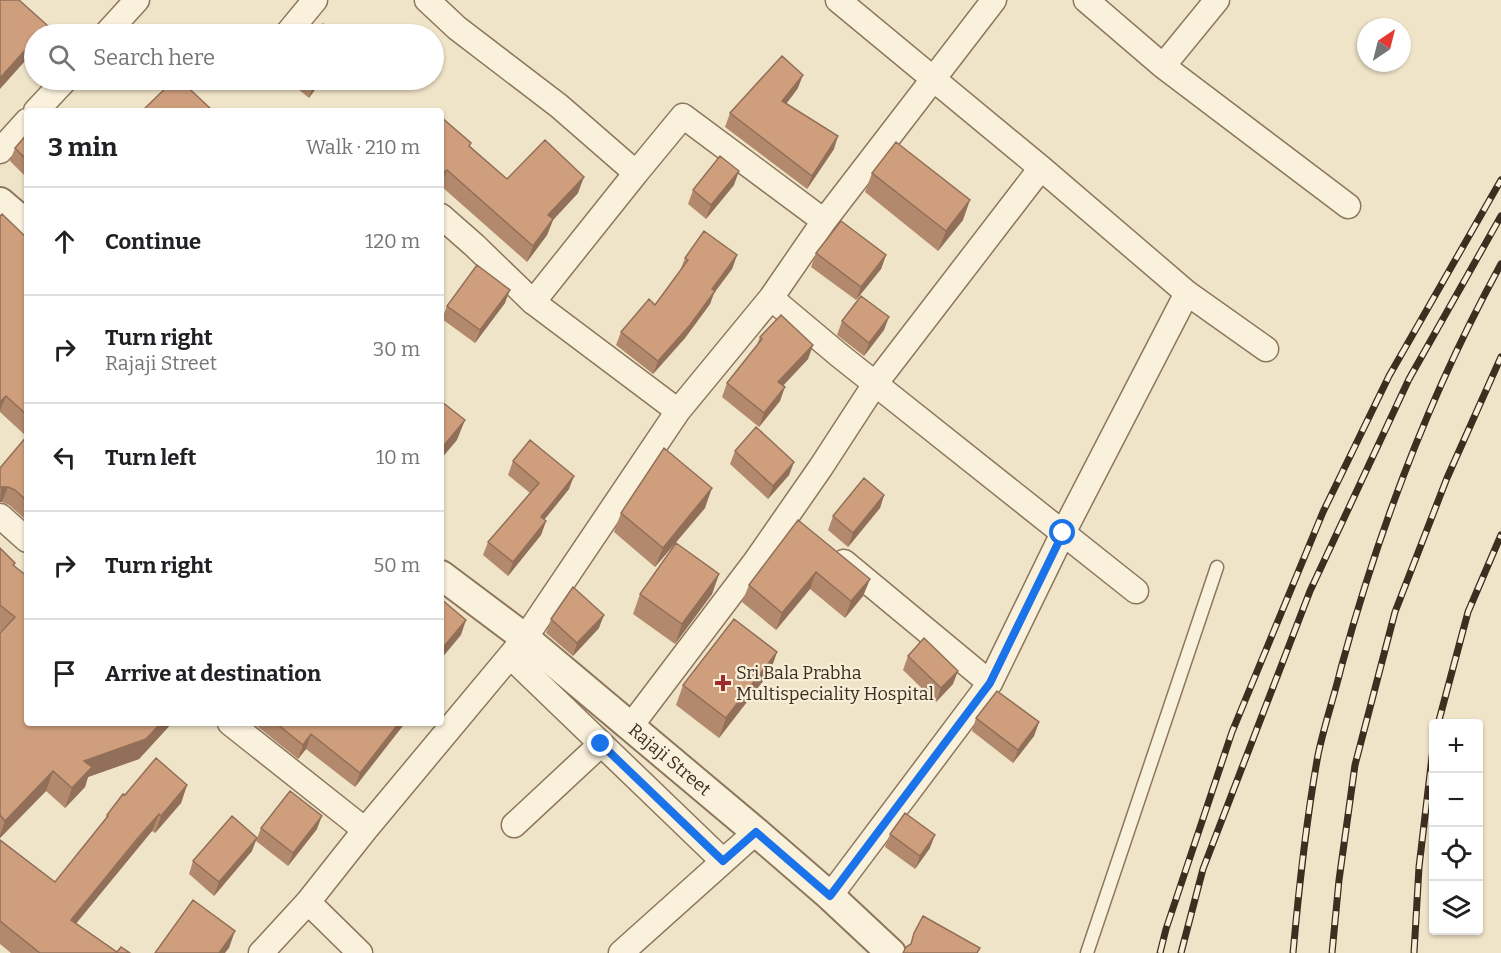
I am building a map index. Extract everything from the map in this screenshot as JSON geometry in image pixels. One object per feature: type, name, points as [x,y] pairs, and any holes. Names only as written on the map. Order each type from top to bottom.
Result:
[{"type":"street","points":[[115,24],[137,0]]},
{"type":"street","points":[[295,24],[315,0]]},
{"type":"street","points":[[427,0],[457,28],[559,106],[636,173]]},
{"type":"street","points":[[838,0],[1041,168],[1187,293],[1266,349]]},
{"type":"street","points":[[261,953],[308,902],[517,647],[678,411],[771,298],[824,221],[994,0]]},
{"type":"street","points":[[1086,0],[1163,66],[1348,206]]},
{"type":"street","points":[[1163,66],[1217,0]]},
{"type":"street","points":[[39,108],[56,90]]},
{"type":"street","points":[[533,302],[683,116],[824,221]]},
{"type":"street","points":[[0,151],[24,125]]},
{"type":"street","points":[[630,727],[755,562],[875,384],[1041,168]]},
{"type":"street","points":[[0,202],[24,222]]},
{"type":"street","points":[[444,219],[533,302],[678,411]]},
{"type":"street","points":[[830,896],[990,683],[1063,533],[1187,293]]},
{"type":"street","points":[[771,298],[875,384],[1136,591]]},
{"type":"street","points":[[788,515],[806,530]]},
{"type":"street","points":[[0,516],[24,537]]},
{"type":"street","points":[[825,546],[990,683]]},
{"type":"street","name":"Rajaji Street","points":[[444,578],[517,647],[630,727],[830,896],[891,953]]},
{"type":"street","points":[[517,647],[601,744],[723,861]]},
{"type":"street","points":[[234,726],[365,830]]},
{"type":"street","points":[[514,825],[601,744]]},
{"type":"street","points":[[621,953],[756,832]]},
{"type":"street","points":[[308,902],[360,953]]},
{"type":"lane","points":[[1087,953],[1217,567]]},
{"type":"building","points":[[0,0],[19,0],[46,24],[24,24],[24,51],[0,78]]},
{"type":"building","points":[[782,56],[803,75],[782,101],[838,136],[812,176],[730,113]]},
{"type":"building","points":[[164,90],[191,90],[210,108],[145,108]]},
{"type":"building","points":[[444,120],[471,143],[469,146],[507,179],[545,140],[584,177],[548,215],[553,219],[533,246],[447,170],[445,172]]},
{"type":"building","points":[[24,138],[24,157],[15,148]]},
{"type":"building","points":[[896,142],[970,200],[946,231],[872,173]]},
{"type":"building","points":[[720,156],[739,171],[711,205],[693,190]]},
{"type":"building","points":[[2,214],[24,235],[24,412],[6,396],[0,402],[0,216]]},
{"type":"building","points":[[841,221],[886,255],[861,287],[816,253]]},
{"type":"building","points":[[704,231],[737,255],[712,289],[715,291],[690,325],[658,361],[621,332],[649,299],[655,305],[688,260],[685,258]]},
{"type":"building","points":[[477,265],[510,290],[480,330],[447,306]]},
{"type":"building","points":[[861,296],[889,317],[869,343],[842,321]]},
{"type":"building","points":[[781,315],[813,345],[778,382],[785,387],[764,413],[727,383],[762,339],[760,337]]},
{"type":"building","points":[[444,404],[465,420],[444,445]]},
{"type":"building","points":[[756,427],[794,462],[773,486],[735,451]]},
{"type":"building","points":[[24,440],[24,498],[15,490],[0,487],[0,468]]},
{"type":"building","points":[[530,440],[574,476],[541,517],[546,521],[513,562],[488,542],[539,483],[513,461]]},
{"type":"building","points":[[664,448],[712,488],[663,548],[621,513]]},
{"type":"building","points":[[864,478],[884,495],[853,533],[833,516]]},
{"type":"building","points":[[798,520],[870,579],[851,601],[816,572],[782,613],[749,585]]},
{"type":"building","points":[[676,543],[719,574],[682,624],[640,594]]},
{"type":"building","points":[[0,548],[15,563],[13,565],[24,574],[24,726],[158,726],[146,739],[84,761],[92,767],[72,788],[53,771],[5,821],[0,815],[0,633],[15,617],[0,605]]},
{"type":"building","points":[[573,587],[604,615],[577,643],[551,619]]},
{"type":"building","points":[[444,602],[466,620],[444,646]]},
{"type":"building","points":[[734,619],[777,652],[726,718],[683,685]]},
{"type":"building","points":[[924,638],[958,671],[941,688],[908,656]]},
{"type":"building","points":[[997,691],[1039,722],[1018,750],[976,718]]},
{"type":"building","points":[[280,726],[397,726],[360,773],[311,734],[303,745]]},
{"type":"building","points":[[156,758],[187,785],[161,816],[159,814],[137,839],[71,920],[117,952],[121,947],[130,953],[40,953],[0,921],[0,840],[55,882],[123,794],[125,795]]},
{"type":"building","points":[[290,791],[322,816],[293,853],[261,828]]},
{"type":"building","points":[[905,813],[935,835],[920,856],[890,834]]},
{"type":"building","points":[[232,816],[257,838],[219,882],[193,861]]},
{"type":"building","points":[[193,900],[235,931],[219,953],[155,953]]},
{"type":"building","points":[[923,916],[980,948],[977,953],[903,953],[911,944]]},
{"type":"railway","points":[[1160,953],[1232,732],[1323,512],[1389,376],[1501,180]]},
{"type":"railway","points":[[1181,953],[1203,869],[1310,591],[1409,379],[1501,216]]},
{"type":"railway","points":[[1293,953],[1303,854],[1318,755],[1356,616],[1390,512],[1430,410],[1501,264]]},
{"type":"railway","points":[[1332,953],[1339,880],[1355,765],[1395,612],[1447,478],[1501,357]]},
{"type":"railway","points":[[1439,719],[1468,612],[1501,535]]},
{"type":"railway","points":[[1414,953],[1419,867],[1430,773]]},
{"type":"place","name":"Sri Bala Prabha Multispeciality Hospital","points":[[723,683]]},
{"type":"route","points":[[601,744],[723,861],[756,832],[830,896],[990,683],[1063,533]]}]
